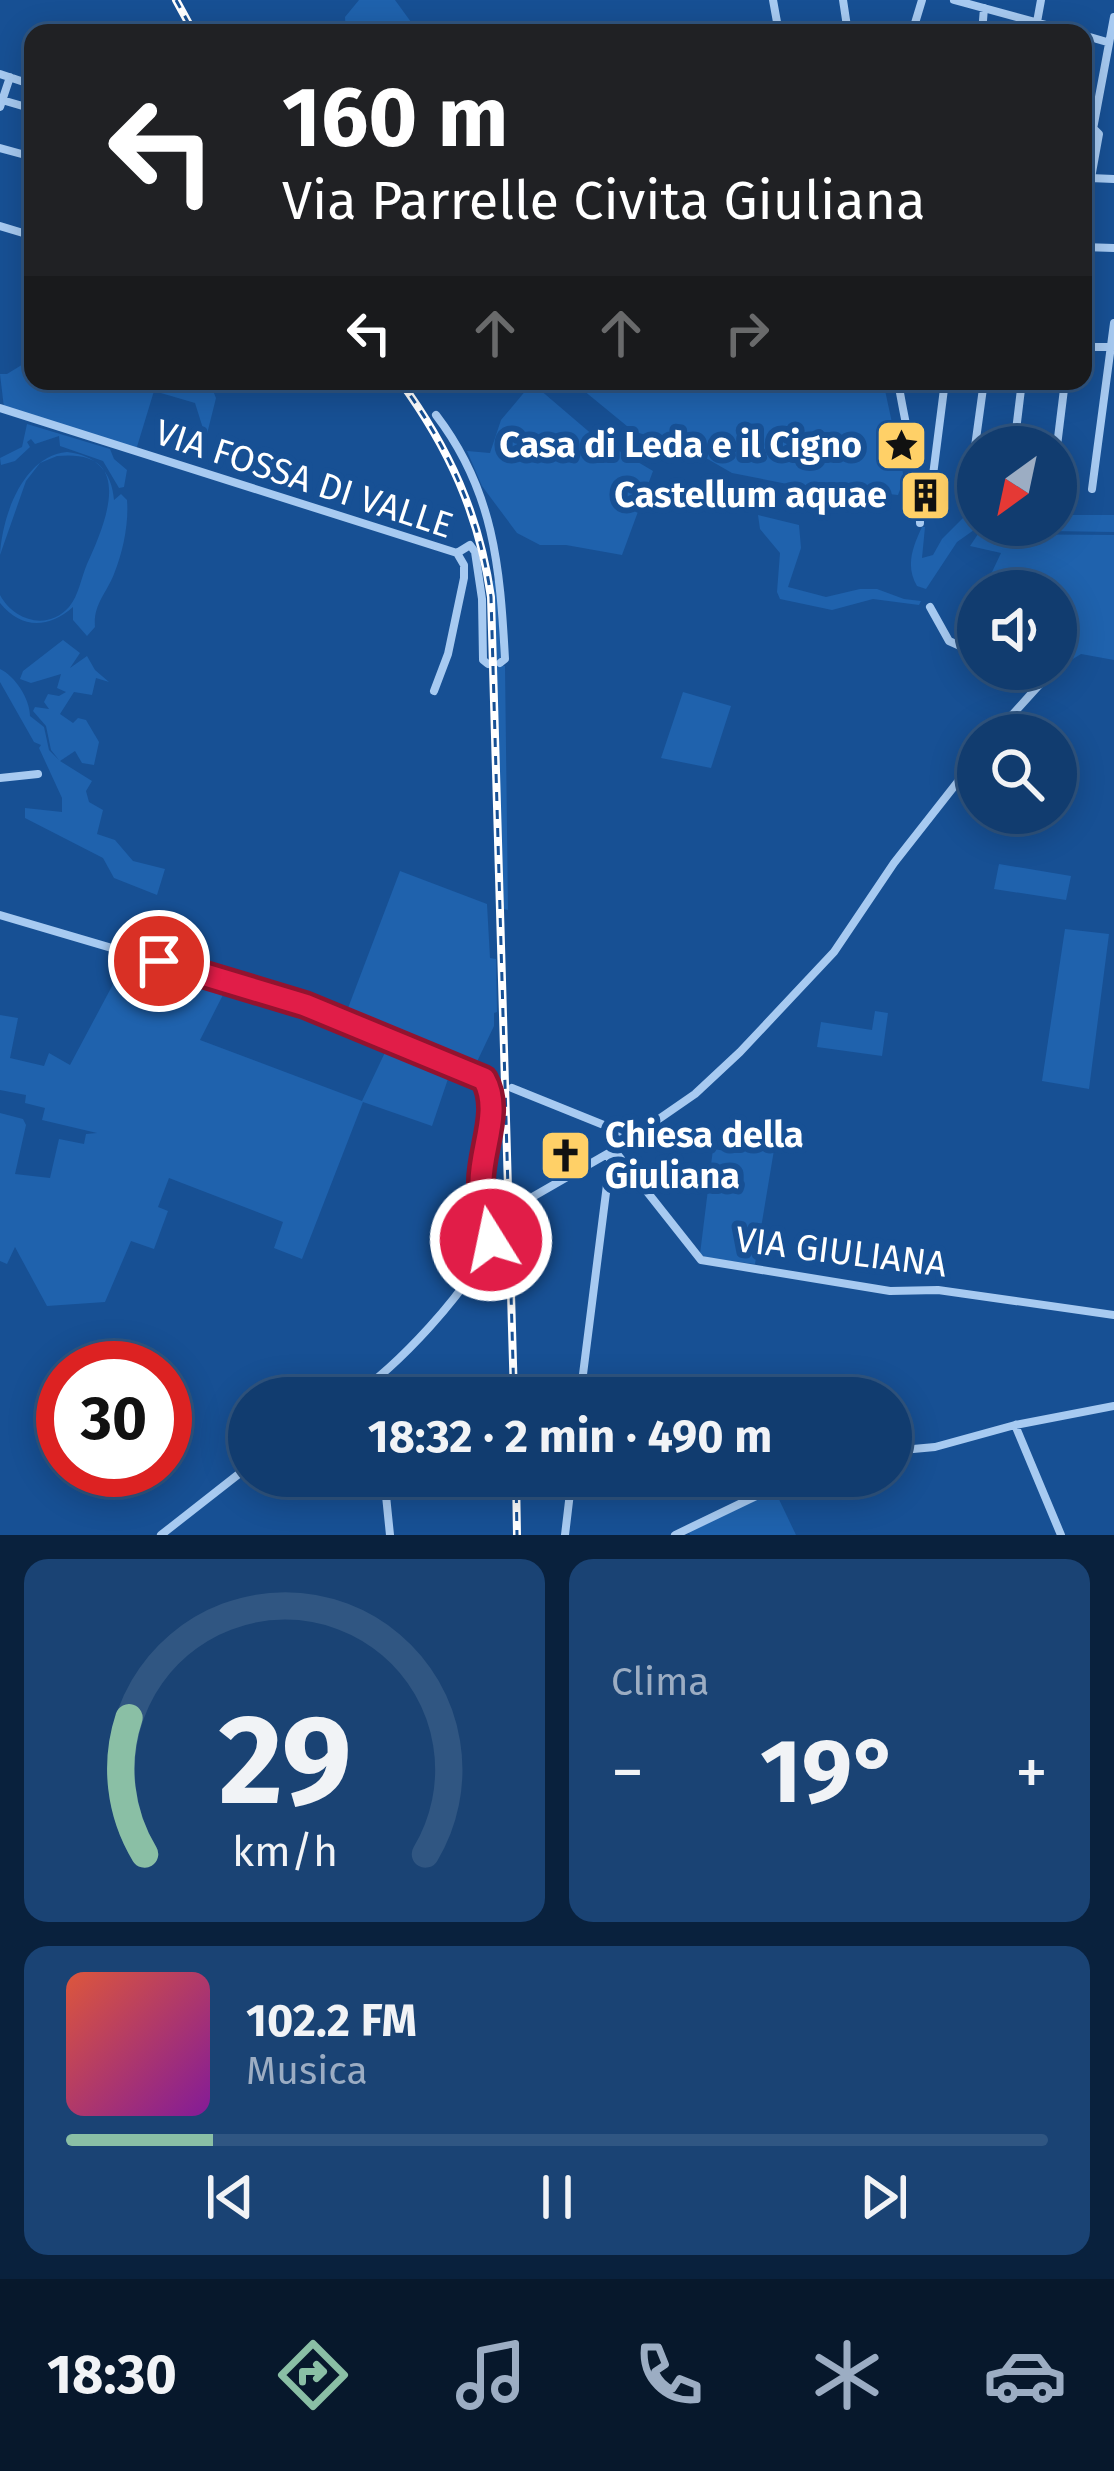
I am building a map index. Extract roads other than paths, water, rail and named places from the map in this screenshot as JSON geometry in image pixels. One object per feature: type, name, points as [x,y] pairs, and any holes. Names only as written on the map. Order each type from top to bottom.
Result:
[{"type":"street","points":[[954,0],[1044,24]]},
{"type":"street","points":[[1032,24],[1041,0]]},
{"type":"street","points":[[1092,157],[1099,134],[1092,128],[1114,16]]},
{"type":"street","points":[[1092,37],[1108,42]]},
{"type":"street","points":[[1,104],[5,75]]},
{"type":"street","points":[[1092,489],[1114,323]]},
{"type":"street","points":[[899,390],[919,488],[920,523]]},
{"type":"street","points":[[919,488],[932,483],[944,390]]},
{"type":"street","points":[[978,426],[983,390]]},
{"type":"street","points":[[1017,426],[1021,390]]},
{"type":"street","points":[[1059,426],[1064,390]]},
{"type":"street","name":"VIA FOSSA DI VALLE","points":[[0,408],[457,553],[464,578],[448,654],[434,691]]},
{"type":"street","points":[[436,415],[466,459],[488,518],[500,566],[505,659],[500,663]]},
{"type":"street","points":[[457,553],[470,545],[475,552],[482,599],[482,660],[488,664]]},
{"type":"street","points":[[929,607],[949,640],[957,644]]},
{"type":"street","points":[[1013,714],[1035,690]]},
{"type":"street","points":[[0,778],[38,774]]},
{"type":"street","points":[[0,914],[288,1000],[478,1075],[489,1089],[483,1195],[495,1206],[515,1207],[613,1151],[708,1083],[824,963],[957,783]]},
{"type":"street","points":[[512,1088],[632,1137]]},
{"type":"street","points":[[583,1377],[613,1151]]},
{"type":"street","name":"VIA GIULIANA","points":[[613,1151],[701,1260],[890,1291],[938,1290],[1114,1315]]},
{"type":"street","points":[[377,1377],[429,1328],[491,1240],[495,1206]]},
{"type":"street","points":[[912,1449],[1114,1406]]},
{"type":"street","points":[[1016,1425],[1061,1535]]},
{"type":"street","points":[[161,1535],[228,1482]]},
{"type":"street","points":[[386,1497],[390,1535]]},
{"type":"street","points":[[565,1535],[570,1497]]},
{"type":"street","points":[[675,1535],[754,1497]]},
{"type":"railway","points":[[176,0],[189,24]]},
{"type":"railway","points":[[406,390],[459,483],[479,538],[491,597],[513,1377]]},
{"type":"railway","points":[[516,1497],[517,1535]]},
{"type":"place","name":"Casa di Leda e il Cigno","points":[[901,445]]},
{"type":"place","name":"Castellum aquae","points":[[926,495]]},
{"type":"place","name":"Chiesa della Giuliana","points":[[566,1156]]}]
